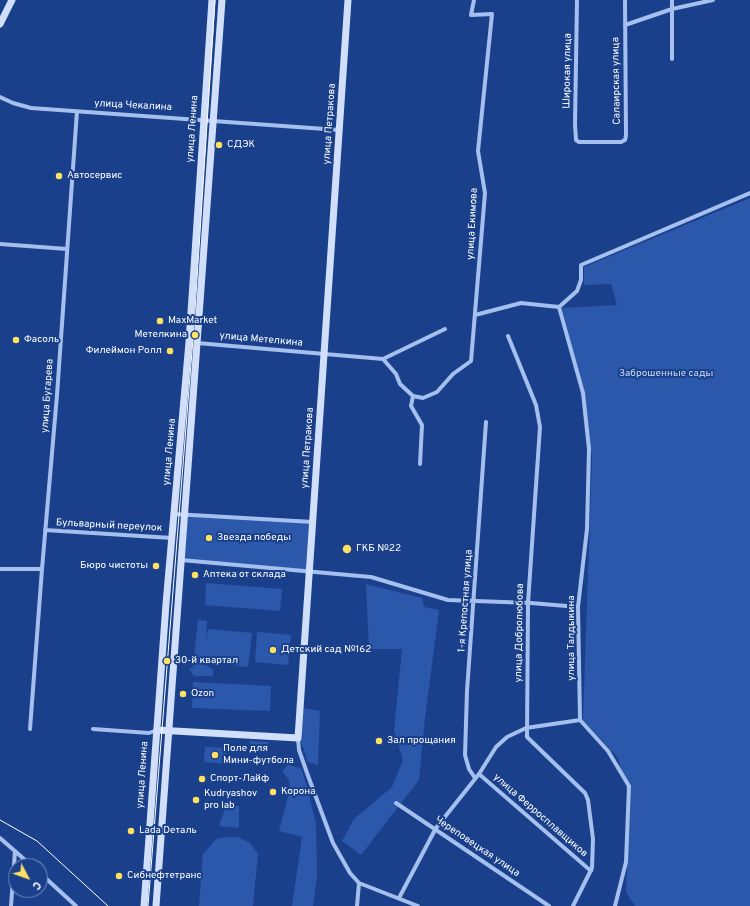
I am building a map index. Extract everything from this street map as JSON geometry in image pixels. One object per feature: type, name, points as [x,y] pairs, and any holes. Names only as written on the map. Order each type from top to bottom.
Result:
[{"type":"main road","points":[[0,24],[12,0]]},
{"type":"main road","name":"улица Ленина","points":[[144,906],[172,538],[189,342],[212,0]]},
{"type":"main road","name":"улица Ленина","points":[[156,906],[222,0]]},
{"type":"main road","name":"улица Петракова","points":[[298,738],[348,0]]},
{"type":"main road","points":[[157,730],[298,738]]},
{"type":"street","name":"улица Екимова","points":[[413,396],[423,398],[437,392],[453,374],[471,361],[485,193],[478,151],[492,14],[471,15],[474,0]]},
{"type":"street","name":"Широкая улица","points":[[577,0],[575,137],[579,142]]},
{"type":"street","name":"Салаирская улица","points":[[579,142],[622,142],[625,140],[625,0]]},
{"type":"street","points":[[672,0],[672,59]]},
{"type":"street","points":[[624,25],[672,9],[713,1]]},
{"type":"street","name":"улица Чекалина","points":[[0,96],[13,103],[31,108],[203,119],[339,130]]},
{"type":"street","name":"улица Бугарева","points":[[30,729],[77,111]]},
{"type":"street","points":[[475,315],[521,302],[559,307],[577,291],[581,280],[581,265],[750,193]]},
{"type":"street","points":[[0,244],[67,249]]},
{"type":"street","name":"улица Талдыкина","points":[[559,307],[583,393],[589,449],[587,529],[578,607],[580,720]]},
{"type":"street","points":[[420,464],[422,425],[411,406],[413,396],[400,384],[396,374],[383,359],[445,329]]},
{"type":"street","name":"улица Добролюбова","points":[[508,336],[536,405],[540,427],[528,603],[526,737],[585,793],[588,800],[593,839],[591,871],[573,906]]},
{"type":"street","name":"улица Метелкина","points":[[198,343],[383,359]]},
{"type":"street","name":"1-я Крепостная улица","points":[[475,778],[469,769],[465,755],[473,602],[475,597],[486,422]]},
{"type":"street","points":[[174,514],[313,522]]},
{"type":"street","name":"Бульварный переулок","points":[[45,530],[172,538]]},
{"type":"street","points":[[181,560],[371,577],[448,600],[528,603],[578,607]]},
{"type":"street","points":[[0,569],[42,569]]},
{"type":"street","points":[[399,898],[436,828],[479,774],[496,747],[507,737],[526,728],[580,720],[608,751],[629,786],[626,862],[615,906]]},
{"type":"street","points":[[93,729],[149,733],[157,730]]},
{"type":"street","name":"улица Петракова","points":[[298,738],[299,750],[333,842],[350,873],[359,883]]},
{"type":"street","name":"улица Ферросплавщиков","points":[[479,774],[591,871]]},
{"type":"street","name":"Череповецкая улица","points":[[396,803],[436,828],[548,906]]},
{"type":"street","points":[[0,838],[23,858]]},
{"type":"street","points":[[11,906],[15,851]]},
{"type":"street","points":[[48,880],[76,906]]},
{"type":"street","points":[[357,906],[359,883],[418,906]]},
{"type":"green space","name":"Заброшенные сады","points":[[750,198],[750,906],[635,906],[626,892],[630,802],[618,758],[583,720],[592,457],[582,385],[562,308],[617,305],[611,284],[584,285],[584,267]]},
{"type":"green space","points":[[188,515],[309,523],[306,570],[184,559]]},
{"type":"green space","points":[[206,583],[282,589],[280,611],[205,605]]},
{"type":"green space","points":[[366,584],[422,598],[424,607],[439,610],[425,718],[419,780],[361,855],[342,841],[354,819],[392,787],[403,760],[394,731],[402,649],[369,649]]},
{"type":"green space","points":[[198,620],[207,621],[206,642],[208,629],[252,633],[248,667],[205,662],[205,665],[213,669],[213,676],[194,676],[189,668],[193,668]]},
{"type":"green space","points":[[257,632],[291,635],[288,665],[255,662]]},
{"type":"green space","points":[[193,682],[271,686],[270,711],[192,708]]},
{"type":"green space","points":[[303,708],[320,711],[318,765],[308,762],[300,739]]},
{"type":"green space","points":[[250,741],[268,742],[267,752],[249,751]]},
{"type":"green space","name":"Поле для Мини-футбола","points":[[205,747],[227,748],[225,764],[204,762]]},
{"type":"green space","points":[[288,765],[301,768],[316,824],[317,877],[313,906],[292,906],[302,837],[279,831],[290,789],[289,780],[282,771]]},
{"type":"green space","points":[[227,803],[239,806],[239,828],[219,826]]},
{"type":"green space","points":[[238,837],[250,843],[258,854],[253,906],[199,906],[203,854],[216,839]]},
{"type":"tram line","points":[[148,906],[194,326],[215,0]]},
{"type":"tram line","points":[[0,820],[37,841],[108,906]]},
{"type":"place","name":"СДЭК","points":[[219,145]]},
{"type":"place","name":"Автосервис","points":[[59,176]]},
{"type":"place","name":"MaxMarket","points":[[160,321]]},
{"type":"place","name":"Метелкина","points":[[195,335]]},
{"type":"place","name":"Фасоль","points":[[16,340]]},
{"type":"place","name":"Филеймон Ролл","points":[[170,351]]},
{"type":"place","name":"Звезда победы","points":[[209,538]]},
{"type":"place","name":"ГКБ №22","points":[[347,549]]},
{"type":"place","name":"Бюро чистоты","points":[[156,566]]},
{"type":"place","name":"Аптека от склада","points":[[195,575]]},
{"type":"place","name":"Детский сад №162","points":[[273,650]]},
{"type":"place","name":"30-й квартал","points":[[167,661]]},
{"type":"place","name":"Ozon","points":[[183,694]]},
{"type":"place","name":"Зал прощания","points":[[379,741]]},
{"type":"place","name":"Поле для Мини-футбола","points":[[215,755]]},
{"type":"place","name":"Спорт-Лайф","points":[[202,779]]},
{"type":"place","name":"Корона","points":[[273,792]]},
{"type":"place","name":"Kudryashov pro lab","points":[[196,800]]},
{"type":"place","name":"Lada Dеталь","points":[[131,831]]},
{"type":"place","name":"Сибнефтетранс","points":[[119,876]]}]
